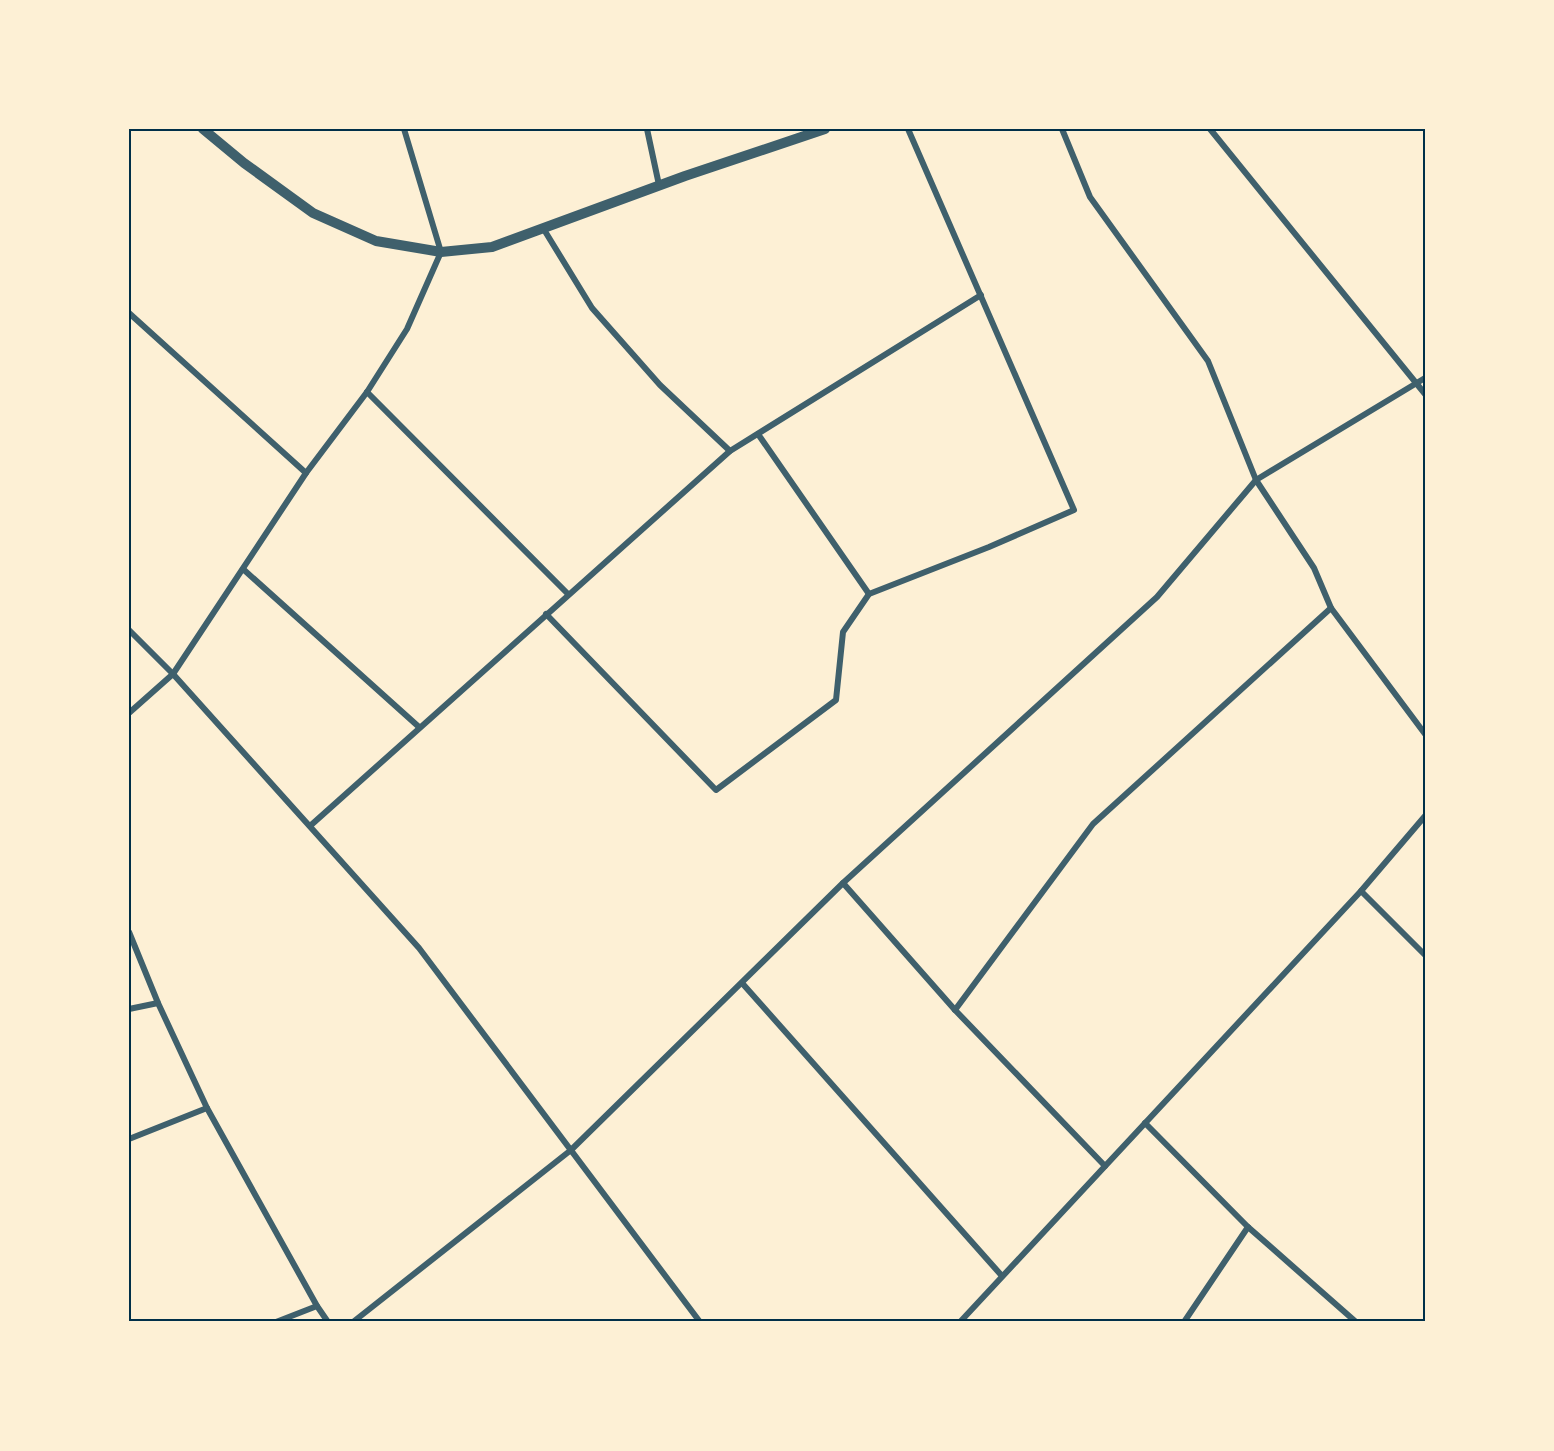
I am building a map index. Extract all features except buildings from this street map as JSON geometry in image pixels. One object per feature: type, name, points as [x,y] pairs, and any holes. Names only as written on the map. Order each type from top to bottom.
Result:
[{"type":"street","points":[[203,129],[244,163],[313,213],[376,241],[441,252],[492,247],[659,185],[825,129]]},
{"type":"street","points":[[129,713],[173,675],[306,473],[367,392],[407,329],[441,252],[404,129]]},
{"type":"street","points":[[647,129],[659,185]]},
{"type":"street","points":[[546,614],[716,790],[836,700],[843,632],[869,594],[989,547],[1074,510],[908,129]]},
{"type":"street","points":[[1062,129],[1090,197],[1208,361],[1257,480],[1314,568],[1331,608],[1425,734]]},
{"type":"street","points":[[1210,129],[1425,394]]},
{"type":"street","points":[[543,228],[592,308],[660,385],[730,451]]},
{"type":"street","points":[[309,826],[730,451],[981,294]]},
{"type":"street","points":[[129,313],[306,473]]},
{"type":"street","points":[[353,1322],[571,1150],[843,883],[1157,597],[1257,480],[1425,378]]},
{"type":"street","points":[[367,392],[568,594]]},
{"type":"street","points":[[758,434],[869,594]]},
{"type":"street","points":[[243,569],[419,727]]},
{"type":"street","points":[[955,1010],[1093,824],[1331,608]]},
{"type":"street","points":[[129,630],[173,675],[419,948],[700,1322]]},
{"type":"street","points":[[960,1322],[1361,891],[1425,816]]},
{"type":"street","points":[[843,883],[955,1010],[1105,1166]]},
{"type":"street","points":[[1361,891],[1425,955]]},
{"type":"street","points":[[129,932],[158,1003],[207,1108],[328,1322]]},
{"type":"street","points":[[742,983],[1002,1276]]},
{"type":"street","points":[[129,1009],[158,1003]]},
{"type":"street","points":[[129,1139],[207,1108]]},
{"type":"street","points":[[1145,1123],[1248,1227],[1356,1322]]},
{"type":"street","points":[[1184,1322],[1248,1227]]},
{"type":"street","points":[[276,1322],[317,1306]]}]
